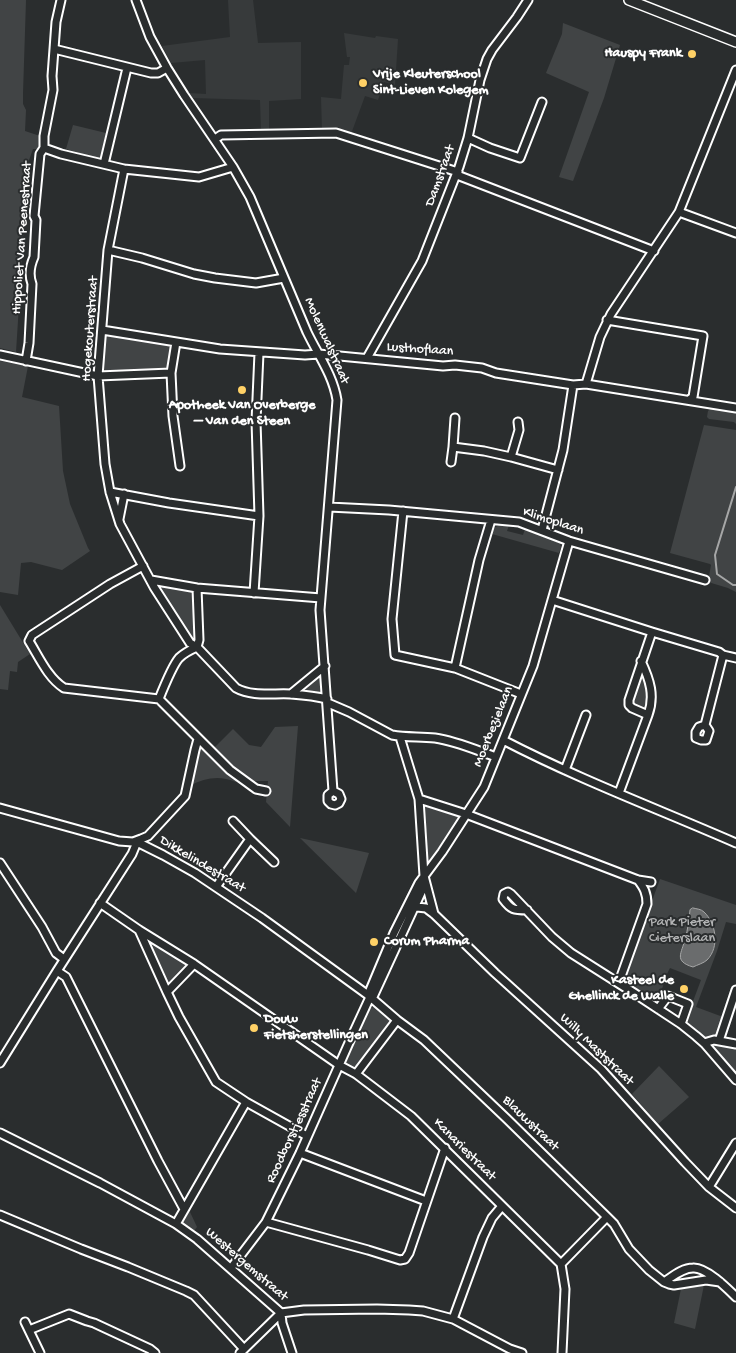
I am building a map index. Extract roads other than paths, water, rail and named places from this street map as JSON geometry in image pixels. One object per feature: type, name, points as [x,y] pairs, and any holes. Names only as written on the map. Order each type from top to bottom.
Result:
[{"type":"street","name":"Hippoliet Van Peenestraat","points":[[26,361],[29,343],[32,284],[30,278],[31,262],[34,257],[36,189],[40,154],[44,148],[44,136],[53,90],[52,76],[56,22],[61,0]]},
{"type":"street","name":"Molenwalstraat","points":[[136,0],[150,37],[167,68],[215,139],[250,197],[307,332],[335,389],[337,400],[320,610],[333,791]]},
{"type":"street","name":"Damstraat","points":[[367,358],[422,261],[457,174],[468,138],[480,80],[487,59],[528,0]]},
{"type":"street","points":[[629,0],[736,42]]},
{"type":"street","points":[[54,49],[151,73],[158,73],[167,68]]},
{"type":"street","points":[[104,164],[127,68]]},
{"type":"street","points":[[586,384],[607,320],[679,212],[736,70]]},
{"type":"street","points":[[468,138],[520,158],[542,102]]},
{"type":"street","points":[[215,139],[221,135],[336,133],[457,174],[654,250]]},
{"type":"street","points":[[44,148],[124,169],[199,177],[233,167]]},
{"type":"street","name":"Hogekouterstraat","points":[[124,169],[108,250],[98,376],[105,464],[110,492],[119,520],[154,587],[190,643],[231,683],[242,691],[254,694],[310,695],[328,701],[392,735],[441,739],[496,756]]},
{"type":"street","points":[[679,212],[736,233]]},
{"type":"street","points":[[108,250],[215,278],[256,283],[284,278]]},
{"type":"street","points":[[607,320],[703,336],[693,397],[689,400]]},
{"type":"street","name":"Lusthoflaan","points":[[102,330],[220,349],[260,353],[319,354],[482,368],[573,385],[586,384],[736,408]]},
{"type":"street","points":[[176,342],[171,373],[173,416],[180,466]]},
{"type":"street","points":[[254,593],[259,516],[256,421],[260,353]]},
{"type":"street","points":[[0,355],[98,376],[171,373]]},
{"type":"street","points":[[542,530],[563,450],[573,385]]},
{"type":"street","points":[[451,462],[456,418]]},
{"type":"street","points":[[511,458],[518,430],[518,422]]},
{"type":"street","points":[[453,447],[484,451],[558,470]]},
{"type":"street","points":[[110,492],[168,503],[259,516]]},
{"type":"street","points":[[119,520],[124,494]]},
{"type":"street","name":"Klimoplaan","points":[[329,506],[519,522],[569,541],[705,580]]},
{"type":"street","points":[[403,511],[392,619],[395,655],[455,668],[521,694]]},
{"type":"street","points":[[455,668],[491,520]]},
{"type":"street","name":"Moerbezielaan","points":[[411,906],[424,876],[474,805],[484,787],[532,666],[569,541]]},
{"type":"street","points":[[143,566],[110,584],[39,630],[32,635],[29,642],[46,670],[57,684],[64,688],[159,699],[230,770],[256,790],[266,791]]},
{"type":"street","points":[[151,580],[197,588],[321,598]]},
{"type":"street","points":[[159,699],[179,658],[196,647],[199,640],[197,588]]},
{"type":"street","points":[[552,600],[736,658]]},
{"type":"street","points":[[648,716],[632,708],[629,705],[629,700],[652,632]]},
{"type":"street","points":[[705,725],[722,655]]},
{"type":"street","points":[[620,793],[651,708],[649,678],[641,661]]},
{"type":"street","points":[[290,694],[324,666]]},
{"type":"street","points":[[565,770],[586,715]]},
{"type":"street","name":"Willy Maststraat","points":[[400,737],[419,799],[425,884],[434,914]]},
{"type":"street","points":[[0,1063],[132,854],[137,841],[152,832],[184,796],[198,739]]},
{"type":"street","points":[[503,740],[586,780],[736,843]]},
{"type":"street","points":[[419,799],[466,814],[638,880],[651,882]]},
{"type":"street","name":"Dikkelindestraat","points":[[0,808],[119,841],[137,841],[163,854],[262,918],[370,997]]},
{"type":"street","points":[[233,821],[274,862]]},
{"type":"street","points":[[216,887],[250,839]]},
{"type":"street","points":[[0,863],[42,927],[56,953],[64,959]]},
{"type":"street","points":[[619,982],[647,904],[646,890],[638,880]]},
{"type":"street","name":"Roodborstjesstraat","points":[[231,1268],[266,1222],[300,1154],[340,1065],[370,997],[394,933],[425,884]]},
{"type":"street","name":"Kanariestraat","points":[[100,903],[356,1074],[411,1116],[561,1264]]},
{"type":"street","name":"Willy Maststraat","points":[[411,906],[426,908],[434,914],[495,973],[601,1069],[684,1162],[709,1187],[736,1208]]},
{"type":"street","points":[[527,910],[552,937],[571,953],[619,982],[681,1024],[704,1043],[736,1080]]},
{"type":"street","points":[[139,930],[179,1017],[216,1082],[246,1102],[307,1136]]},
{"type":"street","points":[[167,992],[194,964]]},
{"type":"street","points":[[57,971],[66,977],[158,1161],[184,1208]]},
{"type":"street","points":[[719,1041],[736,990]]},
{"type":"street","points":[[658,1008],[668,996],[688,1004],[681,1024]]},
{"type":"street","name":"Blauwstraat","points":[[370,997],[431,1046],[507,1119],[614,1224],[629,1249],[649,1270],[664,1282]]},
{"type":"street","points":[[356,1074],[397,1020]]},
{"type":"street","points":[[704,1043],[714,1040],[736,1044]]},
{"type":"street","points":[[176,1224],[246,1102]]},
{"type":"street","name":"Westergemstraat","points":[[0,1133],[100,1183],[176,1224],[197,1238],[281,1313],[313,1310],[376,1309],[423,1312],[453,1319],[510,1349],[522,1353]]},
{"type":"street","points":[[709,1187],[736,1143]]},
{"type":"street","points":[[266,1222],[400,1260],[405,1259],[444,1148]]},
{"type":"street","points":[[300,1154],[426,1201]]},
{"type":"street","points":[[453,1319],[483,1237],[492,1218],[502,1206]]},
{"type":"street","points":[[0,1215],[194,1295],[242,1351],[281,1313]]},
{"type":"street","points":[[562,1353],[565,1289],[561,1264],[607,1217]]},
{"type":"street","points":[[664,1282],[683,1270],[694,1268],[702,1270],[720,1282],[736,1297]]},
{"type":"street","points":[[664,1282],[674,1285],[706,1280],[720,1282]]},
{"type":"street","points":[[281,1313],[282,1323],[292,1353]]},
{"type":"street","points":[[29,1330],[69,1314],[102,1326],[155,1353]]},
{"type":"street","points":[[25,1322],[40,1353]]},
{"type":"waterway","points":[[736,487],[715,555],[717,574],[733,585],[736,585]]},
{"type":"place","name":"Hauspy Frank","points":[[692,54]]},
{"type":"place","name":"Vrije Kleuterschool Sint-Lieven Kolegem","points":[[363,83]]},
{"type":"place","name":"Apotheek Van Overberge – Van den Steen","points":[[242,390]]},
{"type":"place","name":"Corum Pharma","points":[[374,942]]},
{"type":"place","name":"Kasteel de Ghellinck de Walle","points":[[684,989]]},
{"type":"place","name":"Douw Fietsherstellingen","points":[[254,1028]]},
{"type":"park label","name":"Park Pieter Cieterslaan","points":[[682,932]]}]
